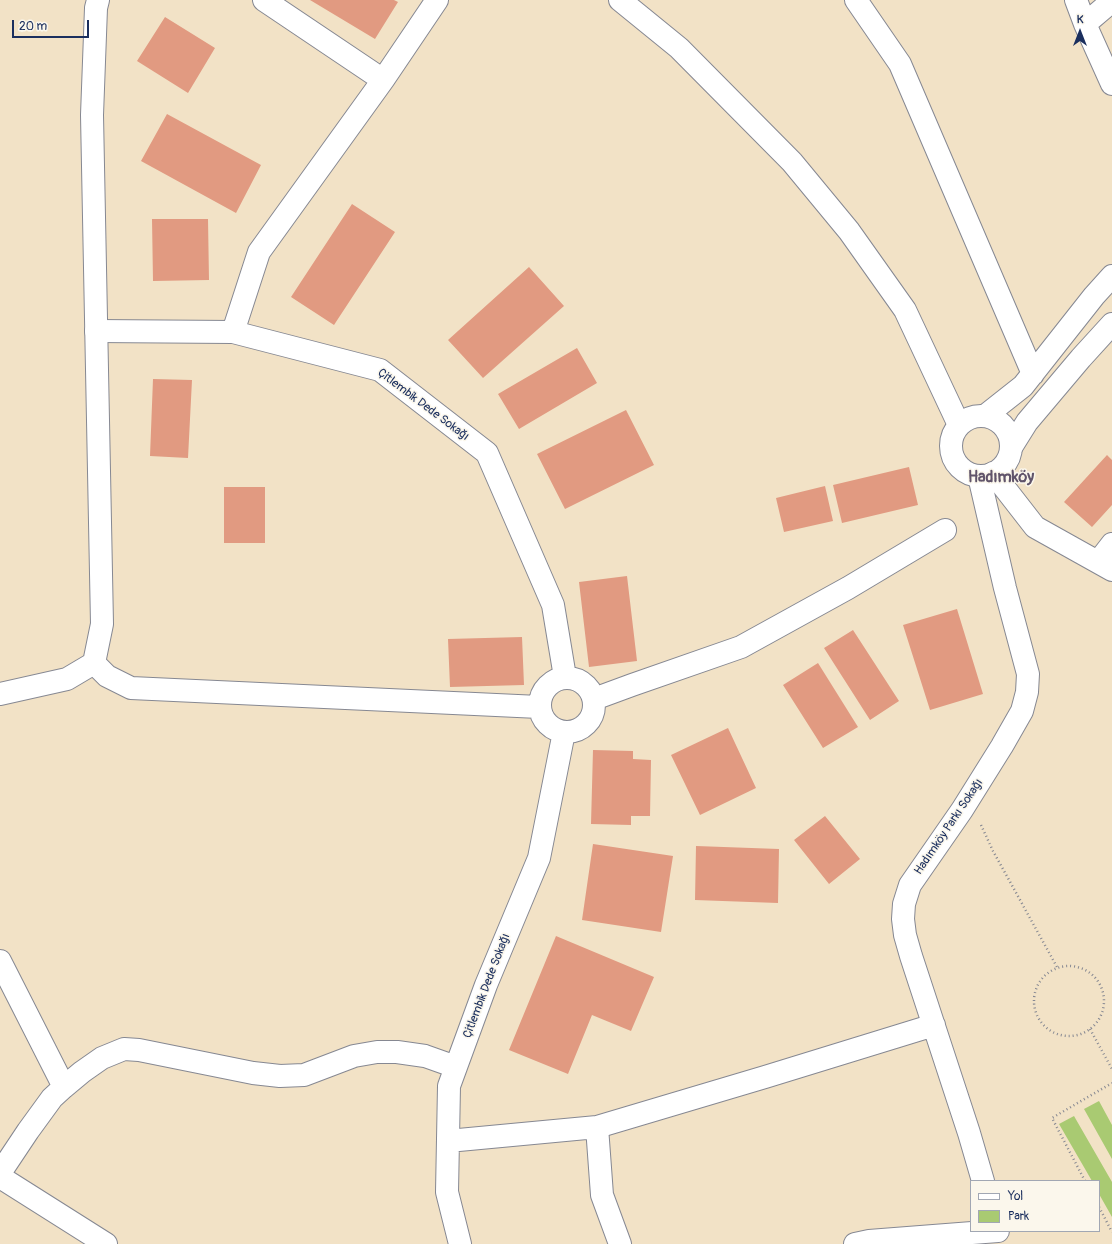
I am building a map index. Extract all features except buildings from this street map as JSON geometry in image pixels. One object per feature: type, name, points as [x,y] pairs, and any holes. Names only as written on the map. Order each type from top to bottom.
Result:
[{"type":"street","points":[[0,694],[67,679],[94,663],[102,624],[92,115],[96,8],[98,0]]},
{"type":"street","points":[[264,0],[383,80]]},
{"type":"street","points":[[233,332],[259,252],[383,80],[437,0]]},
{"type":"street","points":[[620,0],[679,48],[792,162],[849,231],[905,310],[959,425]]},
{"type":"street","points":[[856,0],[900,64],[1033,374]]},
{"type":"street","points":[[1076,0],[1112,84]]},
{"type":"street","points":[[1085,24],[1112,2]]},
{"type":"street","points":[[985,416],[1023,386],[1094,296],[1112,276]]},
{"type":"street","points":[[1012,446],[1010,437],[1004,426],[994,418],[976,416],[967,419],[959,425],[951,442],[951,452],[955,461],[961,468],[969,473],[986,474],[998,471],[1010,456],[1012,446],[1027,422],[1080,358],[1112,324]]},
{"type":"street","name":"Çitlembik Dede Sokağı","points":[[96,331],[233,332],[380,370],[487,453],[553,605],[565,677]]},
{"type":"street","points":[[986,474],[1034,526],[1105,566],[1112,544]]},
{"type":"street","name":"Hadımköy Parkı Sokağı","points":[[983,1180],[905,935],[903,919],[904,904],[910,885],[962,810],[1002,746],[1022,711],[1027,692],[1028,674],[1005,588],[986,474]]},
{"type":"street","points":[[594,699],[632,684],[741,647],[848,588],[945,530]]},
{"type":"street","points":[[94,663],[107,676],[131,688],[539,707]]},
{"type":"street","points":[[565,677],[578,679],[588,687],[594,699],[594,712],[587,723],[576,730],[564,732],[552,728],[543,719],[539,707],[541,696],[546,687],[554,680],[565,677]]},
{"type":"street","name":"Çitlembik Dede Sokağı","points":[[460,1244],[447,1192],[449,1086],[486,985],[539,858],[564,732]]},
{"type":"street","points":[[0,961],[64,1087]]},
{"type":"street","points":[[448,1141],[597,1127],[934,1025]]},
{"type":"street","points":[[0,1172],[48,1103],[64,1087],[102,1058],[124,1049],[139,1050],[252,1073],[280,1076],[304,1075],[354,1056],[378,1052],[397,1052],[425,1056],[456,1067]]},
{"type":"street","points":[[597,1127],[602,1195],[620,1244]]},
{"type":"street","points":[[0,1176],[106,1244]]},
{"type":"street","points":[[854,1244],[870,1241],[985,1232]]},
{"type":"street","points":[[998,1232],[1002,1244]]},
{"type":"path","points":[[962,810],[982,825],[993,851],[1058,967]]},
{"type":"path","points":[[1069,965],[1080,967],[1091,973],[1099,981],[1103,992],[1104,1004],[1101,1015],[1095,1025],[1090,1029],[1074,1036],[1063,1036],[1051,1032],[1042,1025],[1036,1015],[1033,1003],[1034,992],[1039,981],[1047,972],[1058,967],[1069,965]]},
{"type":"path","points":[[1090,1029],[1112,1069]]},
{"type":"path","points":[[1084,1180],[1052,1118],[1112,1083]]},
{"type":"path","points":[[1100,1209],[1112,1232]]},
{"type":"green space","points":[[1099,1101],[1112,1125],[1112,1159],[1084,1109]]},
{"type":"green space","points":[[1074,1116],[1112,1182],[1112,1217],[1100,1196],[1100,1180],[1091,1180],[1059,1124]]},
{"type":"district","name":"Hadımköy","points":[[1001,478]]}]
